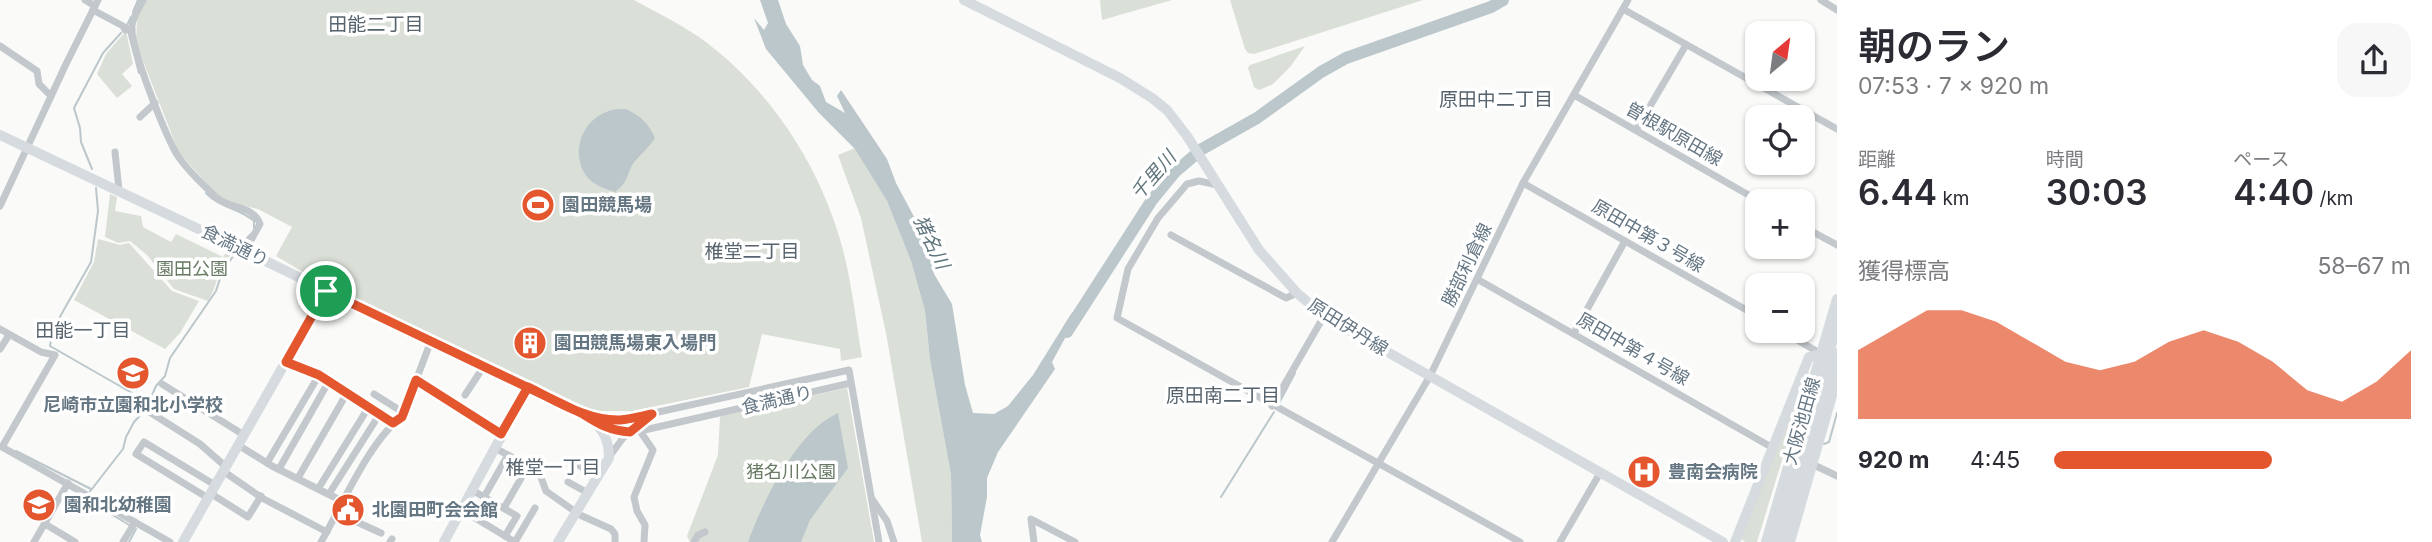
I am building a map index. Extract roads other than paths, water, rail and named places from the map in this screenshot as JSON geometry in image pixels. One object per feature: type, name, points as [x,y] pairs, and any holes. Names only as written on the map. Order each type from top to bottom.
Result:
[{"type":"highway","points":[[1773,542],[1837,322]]},
{"type":"highway","points":[[1783,542],[1837,354]]},
{"type":"main road","name":"大阪池田線","points":[[1766,542],[1837,299]]},
{"type":"main road","name":"大阪池田線","points":[[1790,542],[1837,378]]},
{"type":"street","points":[[85,0],[125,30],[132,29]]},
{"type":"street","points":[[142,0],[132,22],[132,29],[136,53],[155,103],[179,158],[221,201],[249,211],[259,219],[258,230],[245,251]]},
{"type":"street","name":"原田伊丹線","points":[[964,0],[1137,88],[1167,110],[1190,141],[1259,250],[1297,293],[1324,316],[1723,542]]},
{"type":"street","name":"勝部利倉線","points":[[1332,542],[1430,376],[1523,183],[1628,0]]},
{"type":"street","points":[[1821,0],[1837,10]]},
{"type":"street","points":[[0,206],[95,5]]},
{"type":"street","points":[[1623,9],[1837,129]]},
{"type":"street","points":[[1636,130],[1686,45]]},
{"type":"street","points":[[0,46],[37,71],[39,84],[51,96]]},
{"type":"street","name":"曽根駅原田線","points":[[1574,95],[1745,193]]},
{"type":"street","points":[[140,117],[155,103]]},
{"type":"street","name":"食満通り","points":[[0,135],[596,418],[622,420],[849,369],[851,383],[640,431],[608,429],[583,414]]},
{"type":"street","points":[[116,152],[119,190]]},
{"type":"street","points":[[1218,185],[1199,181],[1187,184],[1158,218],[1128,269],[1117,318],[1520,542]]},
{"type":"street","name":"原田中第３号線","points":[[1523,183],[1745,309]]},
{"type":"street","points":[[1815,233],[1837,245]]},
{"type":"street","points":[[1171,235],[1286,298],[1297,293]]},
{"type":"street","points":[[1574,333],[1625,241]]},
{"type":"street","name":"原田中第４号線","points":[[1478,279],[1773,447]]},
{"type":"street","points":[[183,542],[326,291]]},
{"type":"street","points":[[1272,406],[1324,316]]},
{"type":"street","points":[[0,329],[41,352],[55,355],[2,447],[88,494],[133,525],[170,542]]},
{"type":"street","points":[[0,349],[9,334]]},
{"type":"street","points":[[321,542],[342,501],[393,423],[404,413],[431,341]]},
{"type":"street","points":[[1802,343],[1837,363]]},
{"type":"street","points":[[1735,542],[1809,357],[1821,354]]},
{"type":"street","points":[[286,362],[319,375],[393,423]]},
{"type":"street","points":[[465,395],[484,366]]},
{"type":"street","points":[[267,463],[319,375]]},
{"type":"street","points":[[416,380],[501,434]]},
{"type":"street","points":[[279,469],[329,381]]},
{"type":"street","points":[[851,383],[878,542]]},
{"type":"street","points":[[162,384],[244,435]]},
{"type":"street","points":[[444,542],[528,387]]},
{"type":"street","points":[[298,478],[347,393]]},
{"type":"street","points":[[374,394],[404,413]]},
{"type":"street","points":[[318,489],[368,408]]},
{"type":"street","points":[[148,411],[200,444],[224,469],[261,496],[327,532]]},
{"type":"street","points":[[558,542],[609,458],[630,432],[652,414]]},
{"type":"street","points":[[329,494],[379,415]]},
{"type":"street","points":[[597,424],[605,434],[609,458]]},
{"type":"street","points":[[640,431],[653,450],[634,497],[637,511],[645,525],[644,542]]},
{"type":"street","points":[[211,492],[136,454],[144,442],[248,517],[261,496]]},
{"type":"street","points":[[238,445],[342,501]]},
{"type":"street","points":[[495,448],[540,474],[546,491],[611,529],[615,534],[615,542]]},
{"type":"street","points":[[485,497],[508,455]]},
{"type":"street","points":[[1812,464],[1837,477]]},
{"type":"street","points":[[578,465],[598,476]]},
{"type":"street","points":[[504,508],[528,466]]},
{"type":"street","points":[[1560,542],[1600,472]]},
{"type":"street","points":[[568,482],[588,493]]},
{"type":"street","points":[[34,542],[68,483]]},
{"type":"street","points":[[472,490],[517,516],[505,536]]},
{"type":"street","points":[[869,492],[887,521],[894,542]]},
{"type":"street","points":[[461,510],[515,542],[535,508]]},
{"type":"street","points":[[337,513],[381,533]]},
{"type":"street","points":[[1034,542],[1031,519],[1074,542]]},
{"type":"street","points":[[45,524],[75,542]]},
{"type":"street","points":[[124,542],[133,525]]},
{"type":"street","points":[[694,542],[705,532]]},
{"type":"waterway","points":[[133,12],[138,0]]},
{"type":"waterway","name":"千里川","points":[[1067,332],[1152,200],[1175,172],[1202,149],[1257,118],[1321,72],[1346,58],[1491,7],[1503,0]]},
{"type":"waterway","points":[[126,27],[131,17]]},
{"type":"waterway","points":[[128,31],[139,73]]},
{"type":"waterway","points":[[92,169],[81,142],[74,108],[103,53],[121,33]]},
{"type":"waterway","points":[[96,188],[98,211],[91,262],[53,329],[50,346],[132,393]]},
{"type":"waterway","points":[[206,193],[217,202],[254,221],[254,228]]},
{"type":"waterway","points":[[241,244],[252,233]]},
{"type":"waterway","points":[[88,494],[123,449],[134,422],[146,409],[156,386],[165,376],[170,358],[216,291],[224,270],[236,252]]},
{"type":"waterway","points":[[1278,405],[1295,373]]},
{"type":"waterway","points":[[1221,497],[1274,412]]},
{"type":"waterway","points":[[1824,444],[1829,442],[1837,413]]},
{"type":"waterway","points":[[16,451],[91,489]]},
{"type":"waterway","points":[[86,499],[131,526]]},
{"type":"waterway","points":[[129,542],[136,529]]},
{"type":"place","name":"園田競馬場","points":[[538,205]]},
{"type":"place","name":"園田競馬場東入場門","points":[[530,343]]},
{"type":"place","name":"尼崎市立園和北小学校","points":[[133,373]]},
{"type":"place","name":"豊南会病院","points":[[1644,472]]},
{"type":"place","name":"園和北幼稚園","points":[[39,505]]},
{"type":"place","name":"北園田町会会館","points":[[348,510]]},
{"type":"district","name":"田能二丁目","points":[[376,24]]},
{"type":"district","name":"原田中二丁目","points":[[1496,99]]},
{"type":"district","name":"椎堂二丁目","points":[[752,251]]},
{"type":"district","name":"田能一丁目","points":[[83,330]]},
{"type":"district","name":"原田南二丁目","points":[[1223,395]]},
{"type":"district","name":"椎堂一丁目","points":[[553,467]]},
{"type":"water label","name":"猪名川","points":[[932,242]]},
{"type":"park label","name":"園田公園","points":[[192,269]]},
{"type":"park label","name":"猪名川公園","points":[[791,472]]}]
